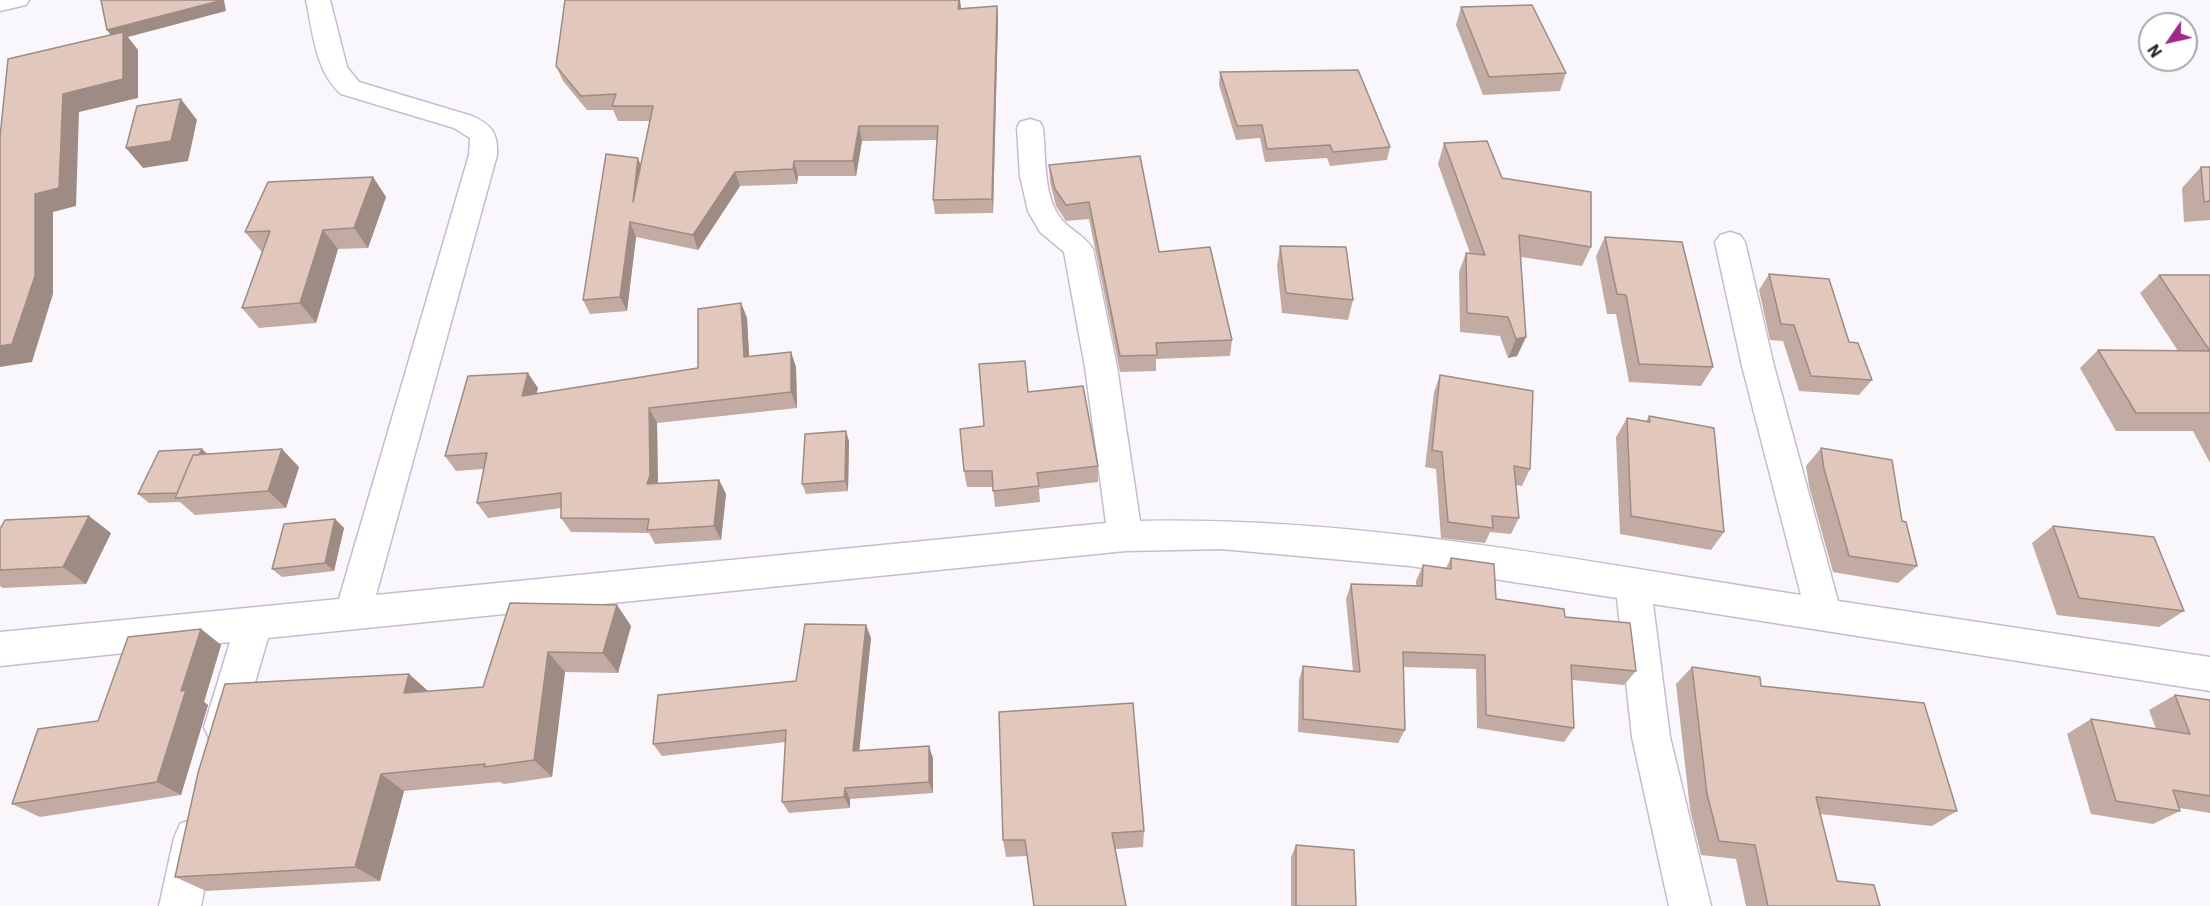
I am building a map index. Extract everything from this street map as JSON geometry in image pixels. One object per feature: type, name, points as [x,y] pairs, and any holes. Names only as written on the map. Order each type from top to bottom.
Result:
[{"type":"street","points":[[0,4],[17,0]]},
{"type":"street","points":[[318,0],[340,79],[350,88],[463,122],[480,130],[484,138],[483,155],[353,613]]},
{"type":"street","points":[[1030,128],[1041,208],[1048,223],[1078,249],[1101,367],[1125,536]]},
{"type":"street","points":[[1730,242],[1758,366],[1824,614]]},
{"type":"street","points":[[0,649],[1125,536],[1221,534],[1399,550],[2210,674]]},
{"type":"street","points":[[1633,585],[1651,737],[1690,906]]},
{"type":"street","points":[[214,758],[254,623]]},
{"type":"street","points":[[180,906],[201,803]]},
{"type":"building","points":[[101,0],[219,0],[219,1],[107,30]]},
{"type":"building","points":[[565,0],[959,0],[958,9],[997,6],[992,199],[933,200],[938,126],[859,126],[853,161],[794,161],[793,169],[735,172],[693,235],[630,222],[620,297],[583,300],[606,154],[638,158],[633,202],[653,106],[612,106],[616,94],[581,96],[556,66]]},
{"type":"building","points":[[1532,5],[1566,73],[1489,77],[1461,7]]},
{"type":"building","points":[[123,32],[123,79],[63,94],[59,188],[35,194],[35,276],[12,344],[0,346],[0,137],[8,59]]},
{"type":"building","points":[[1358,70],[1390,147],[1333,152],[1330,145],[1267,149],[1262,125],[1237,126],[1220,72]]},
{"type":"building","points":[[181,99],[171,141],[126,148],[137,106]]},
{"type":"building","points":[[1487,141],[1502,178],[1591,192],[1591,247],[1519,235],[1526,337],[1516,339],[1508,317],[1467,313],[1466,253],[1485,255],[1444,143]]},
{"type":"building","points":[[1140,156],[1159,252],[1210,247],[1232,340],[1156,343],[1157,355],[1120,356],[1089,202],[1066,205],[1055,189],[1049,165]]},
{"type":"building","points":[[2201,167],[2210,167],[2210,201],[2204,202]]},
{"type":"building","points":[[373,177],[354,228],[323,230],[300,303],[242,308],[270,231],[245,232],[268,182]]},
{"type":"building","points":[[1605,237],[1682,242],[1713,367],[1639,364],[1626,295],[1617,294]]},
{"type":"building","points":[[1280,246],[1346,247],[1353,300],[1286,293]]},
{"type":"building","points":[[1769,274],[1829,279],[1849,342],[1858,343],[1872,380],[1811,376],[1794,325],[1781,324]]},
{"type":"building","points":[[2159,275],[2210,275],[2210,351]]},
{"type":"building","points":[[741,303],[744,357],[791,352],[791,392],[649,408],[650,475],[647,484],[719,480],[714,526],[647,530],[649,519],[561,518],[561,493],[477,503],[487,453],[445,456],[468,376],[528,373],[522,396],[698,368],[698,309]]},
{"type":"building","points":[[2098,350],[2210,351],[2210,413],[2136,413]]},
{"type":"building","points":[[1025,361],[1028,392],[1083,386],[1098,466],[1037,473],[1039,486],[993,491],[992,471],[964,471],[960,429],[984,426],[979,364]]},
{"type":"building","points":[[1440,375],[1533,391],[1530,469],[1514,466],[1519,518],[1492,516],[1493,528],[1448,522],[1442,452],[1432,450]]},
{"type":"building","points":[[1649,416],[1714,428],[1724,532],[1631,516],[1627,418],[1650,422]]},
{"type":"building","points":[[846,431],[845,481],[802,484],[805,434]]},
{"type":"building","points":[[1821,448],[1892,460],[1902,521],[1906,522],[1917,566],[1849,556],[1824,469]]},
{"type":"building","points":[[202,449],[199,455],[193,455],[177,493],[138,494],[159,451]]},
{"type":"building","points":[[282,449],[268,491],[175,498],[193,455]]},
{"type":"building","points":[[89,516],[63,567],[0,570],[0,529],[5,520]]},
{"type":"building","points":[[335,519],[325,563],[272,569],[284,524]]},
{"type":"building","points":[[2053,526],[2154,537],[2184,611],[2079,598]]},
{"type":"building","points":[[1451,558],[1494,564],[1496,599],[1564,609],[1565,617],[1630,623],[1636,671],[1571,665],[1574,728],[1486,715],[1485,655],[1403,652],[1405,730],[1303,719],[1303,666],[1360,672],[1351,584],[1422,586],[1423,565],[1451,569]]},
{"type":"building","points":[[510,603],[617,605],[603,653],[548,652],[534,760],[484,767],[485,764],[381,774],[355,867],[175,877],[198,773],[225,684],[409,674],[404,693],[483,687]]},
{"type":"building","points":[[805,624],[866,625],[853,751],[929,746],[929,782],[845,788],[844,797],[782,802],[786,730],[653,744],[658,695],[796,681]]},
{"type":"building","points":[[201,629],[181,691],[186,690],[157,782],[12,804],[38,729],[98,721],[128,637]]},
{"type":"building","points":[[1692,667],[1760,677],[1761,686],[1924,703],[1957,811],[1816,797],[1837,881],[1874,885],[1880,906],[1768,906],[1755,845],[1719,841],[1707,794]]},
{"type":"building","points":[[2175,695],[2210,700],[2210,796],[2173,790],[2180,811],[2116,801],[2091,719],[2190,734]]},
{"type":"building","points":[[1133,703],[1144,831],[1112,833],[1126,906],[1034,906],[1025,840],[1003,840],[999,712]]},
{"type":"building","points":[[1296,845],[1354,850],[1356,906],[1296,906]]}]
